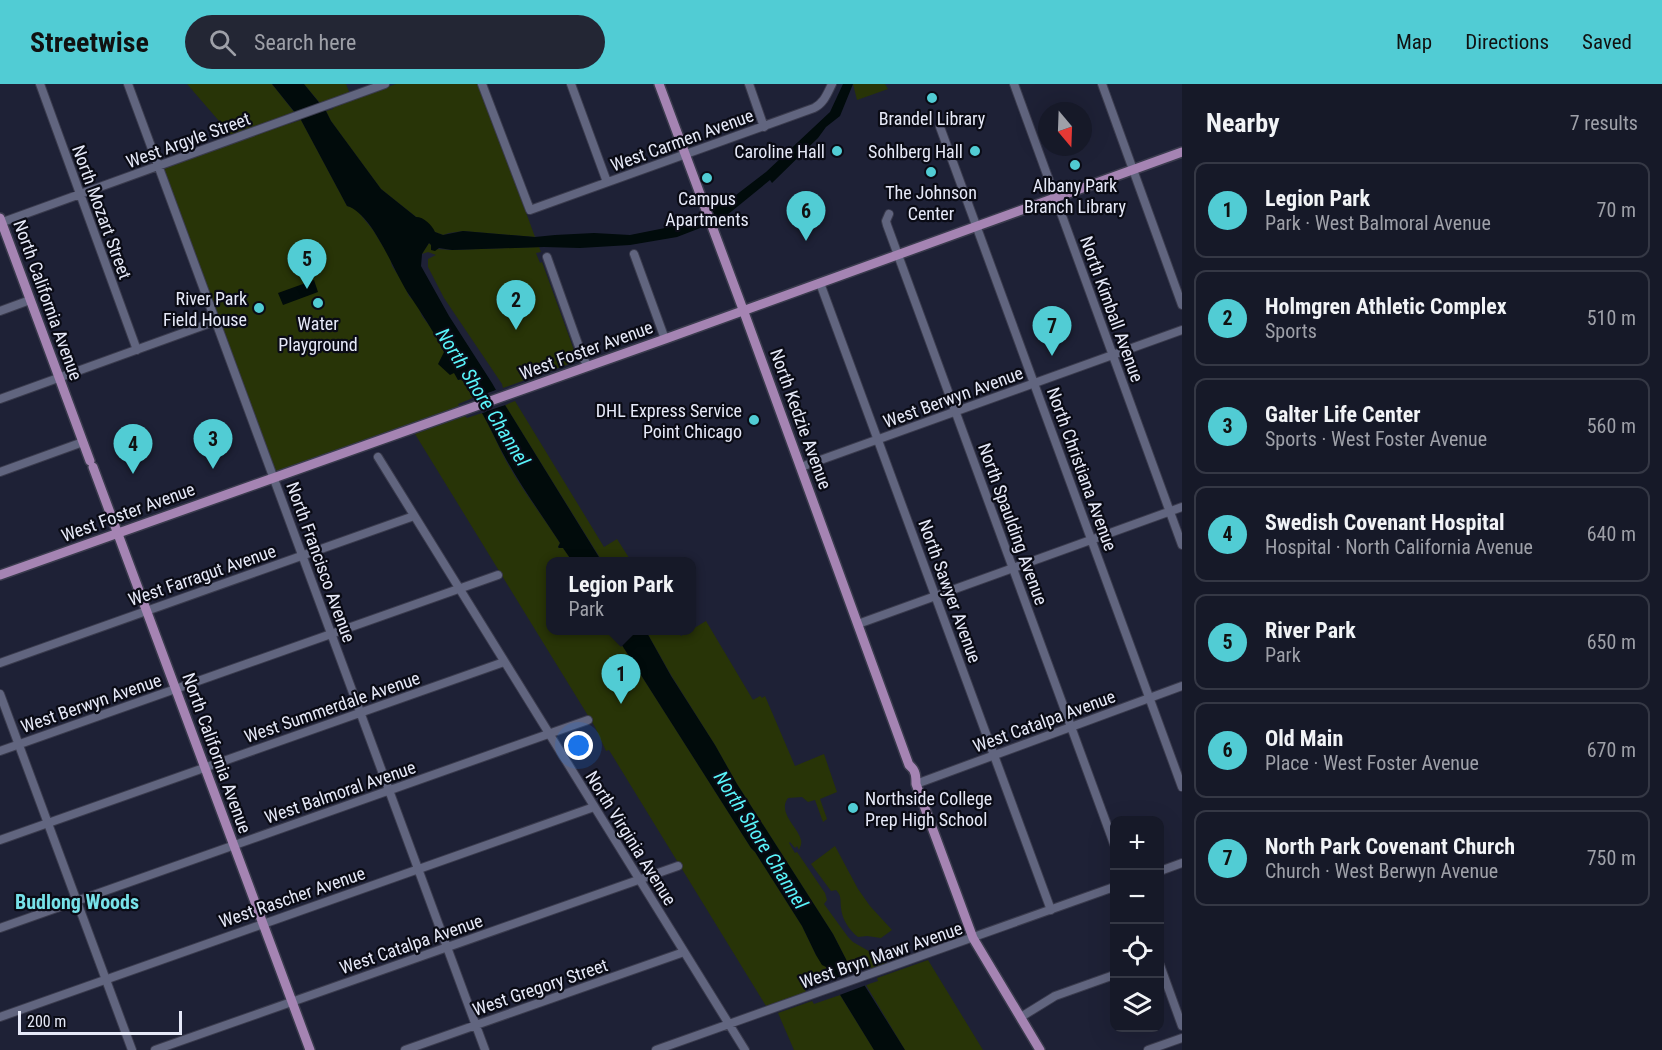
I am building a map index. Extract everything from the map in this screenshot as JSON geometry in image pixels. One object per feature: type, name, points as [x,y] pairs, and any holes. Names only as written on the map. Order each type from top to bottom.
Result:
[{"type":"main road","name":"North Kedzie Avenue","points":[[659,84],[909,765],[910,778],[916,784],[973,938],[1040,1050]]},
{"type":"main road","name":"West Foster Avenue","points":[[0,575],[744,311],[1182,152]]},
{"type":"main road","name":"North California Avenue","points":[[0,221],[310,1050]]},
{"type":"street","name":"North Mozart Street","points":[[39,84],[136,350]]},
{"type":"street","name":"North Francisco Avenue","points":[[128,84],[485,1050]]},
{"type":"street","name":"West Argyle Street","points":[[0,221],[385,84]]},
{"type":"street","name":"West Carmen Avenue","points":[[482,84],[530,210],[821,105],[832,84]]},
{"type":"street","points":[[571,84],[607,183]]},
{"type":"street","points":[[748,84],[764,127]]},
{"type":"street","name":"North Kimball Avenue","points":[[1014,84],[1182,545]]},
{"type":"street","points":[[1102,84],[1182,305]]},
{"type":"street","name":"North Christiana Avenue","points":[[940,127],[1182,787]]},
{"type":"street","name":"North Spaulding Avenue","points":[[889,214],[887,225],[1110,833]]},
{"type":"street","points":[[634,254],[665,339]]},
{"type":"street","points":[[547,257],[588,366]]},
{"type":"street","name":"North Sawyer Avenue","points":[[820,283],[1051,910]]},
{"type":"street","points":[[0,311],[30,300]]},
{"type":"street","points":[[0,399],[216,321]]},
{"type":"street","name":"West Berwyn Avenue","points":[[801,467],[1182,330]]},
{"type":"street","points":[[0,472],[83,442]]},
{"type":"street","name":"North Virginia Avenue","points":[[378,457],[745,1050]]},
{"type":"street","points":[[858,624],[1182,507]]},
{"type":"street","name":"West Farragut Avenue","points":[[0,663],[414,516]]},
{"type":"street","name":"West Berwyn Avenue","points":[[0,751],[498,575]]},
{"type":"street","name":"West Summerdale Avenue","points":[[0,840],[504,662]]},
{"type":"street","name":"West Catalpa Avenue","points":[[916,784],[1182,686]]},
{"type":"street","points":[[0,694],[132,1050]]},
{"type":"street","name":"West Balmoral Avenue","points":[[0,928],[588,720]]},
{"type":"street","name":"West Rascher Avenue","points":[[0,1017],[594,807]]},
{"type":"street","points":[[1163,870],[1182,863]]},
{"type":"street","name":"West Catalpa Avenue","points":[[154,1050],[678,866]]},
{"type":"street","name":"West Bryn Mawr Avenue","points":[[660,1049],[1110,888]]},
{"type":"street","name":"West Gregory Street","points":[[405,1050],[684,952]]},
{"type":"street","points":[[1021,1017],[1055,996],[1110,976]]},
{"type":"street","points":[[1164,976],[1182,1026]]},
{"type":"street","points":[[1148,1050],[1182,1038]]},
{"type":"green space","points":[[187,84],[272,84],[294,112],[232,136]]},
{"type":"green space","points":[[304,84],[346,84],[350,94],[320,103]]},
{"type":"green space","points":[[396,84],[479,84],[535,237],[463,231],[443,235],[435,232],[381,189],[326,111]]},
{"type":"green space","points":[[853,84],[885,84],[888,89],[857,100]]},
{"type":"green space","points":[[301,120],[347,206],[355,208],[373,230],[409,296],[417,304],[422,316],[434,332],[458,380],[462,379],[473,398],[458,404],[459,406],[276,471],[164,170]]},
{"type":"green space","points":[[429,243],[436,249],[452,250],[539,247],[541,252],[536,253],[540,263],[542,262],[574,350],[572,351],[574,359],[572,363],[503,388],[444,298],[428,267],[428,259],[436,255],[428,252],[422,254]]},
{"type":"green space","points":[[515,401],[604,547],[617,539],[628,557],[600,557],[505,405]]},
{"type":"green space","points":[[482,413],[516,478],[560,543],[558,547],[563,548],[569,557],[546,557],[546,635],[616,635],[802,926],[831,980],[805,989],[806,992],[766,1006],[609,750],[606,751],[595,727],[415,434],[465,416],[467,418]]},
{"type":"green space","points":[[706,621],[753,700],[765,696],[795,766],[824,754],[837,792],[820,799],[827,819],[823,822],[815,800],[808,802],[802,797],[788,798],[785,804],[786,814],[799,835],[801,845],[799,850],[797,846],[795,848],[789,843],[825,893],[827,900],[824,904],[848,937],[887,963],[871,969],[870,966],[856,971],[850,967],[833,934],[737,784],[648,635],[696,635],[696,627]]},
{"type":"green space","points":[[835,846],[858,889],[892,930],[881,938],[858,937],[852,931],[843,916],[839,894],[836,890],[831,891],[811,864]]},
{"type":"green space","points":[[928,960],[983,1050],[905,1050],[866,985],[878,981],[877,978]]},
{"type":"green space","points":[[840,995],[874,1050],[794,1050],[778,1013],[812,1001],[814,1004]]},
{"type":"water","name":"North Shore Channel","points":[[272,84],[304,84],[381,189],[416,217],[422,218],[435,232],[443,235],[463,231],[535,237],[594,233],[630,235],[685,222],[736,195],[766,172],[830,112],[843,84],[853,84],[840,116],[826,127],[818,138],[772,183],[770,180],[721,220],[677,237],[630,245],[580,248],[452,250],[439,248],[435,251],[431,250],[429,243],[422,254],[421,266],[449,316],[496,390],[492,392],[500,406],[505,405],[599,557],[569,557],[563,548],[558,547],[560,543],[503,453],[482,413],[486,412],[477,397],[473,398],[462,379],[458,380],[454,373],[450,375],[438,364],[444,352],[428,323],[404,286],[375,232],[357,211],[347,206],[301,120]]},
{"type":"water","points":[[314,280],[318,292],[283,305],[278,293]]},
{"type":"water","name":"North Shore Channel","points":[[616,635],[648,635],[737,784],[833,934],[850,967],[853,967],[905,1050],[874,1050],[831,980],[826,967],[816,955],[802,926]]},
{"type":"pier","points":[[499,389],[496,393],[502,403],[508,404],[479,414],[482,410],[476,400],[470,399]]},
{"type":"pier","points":[[859,970],[869,984],[837,996],[828,981]]},
{"type":"place","name":"Brandel Library","points":[[932,98]]},
{"type":"place","name":"Caroline Hall","points":[[837,151]]},
{"type":"place","name":"Sohlberg Hall","points":[[975,151]]},
{"type":"place","name":"Albany Park Branch Library","points":[[1075,165]]},
{"type":"place","name":"The Johnson Center","points":[[931,172]]},
{"type":"place","name":"Campus Apartments","points":[[707,178]]},
{"type":"place","name":"Old Main","points":[[806,241]]},
{"type":"place","name":"River Park","points":[[307,289]]},
{"type":"place","name":"Water Playground","points":[[318,303]]},
{"type":"place","name":"River Park Field House","points":[[259,308]]},
{"type":"place","name":"Holmgren Athletic Complex","points":[[516,330]]},
{"type":"place","name":"North Park Covenant Church","points":[[1052,356]]},
{"type":"place","name":"DHL Express Service Point Chicago","points":[[754,420]]},
{"type":"place","name":"Galter Life Center","points":[[213,469]]},
{"type":"place","name":"Swedish Covenant Hospital","points":[[133,474]]},
{"type":"place","name":"Legion Park","points":[[621,704]]},
{"type":"place","name":"Northside College Prep High School","points":[[853,808]]},
{"type":"district","name":"Budlong Woods","points":[[77,902]]}]
